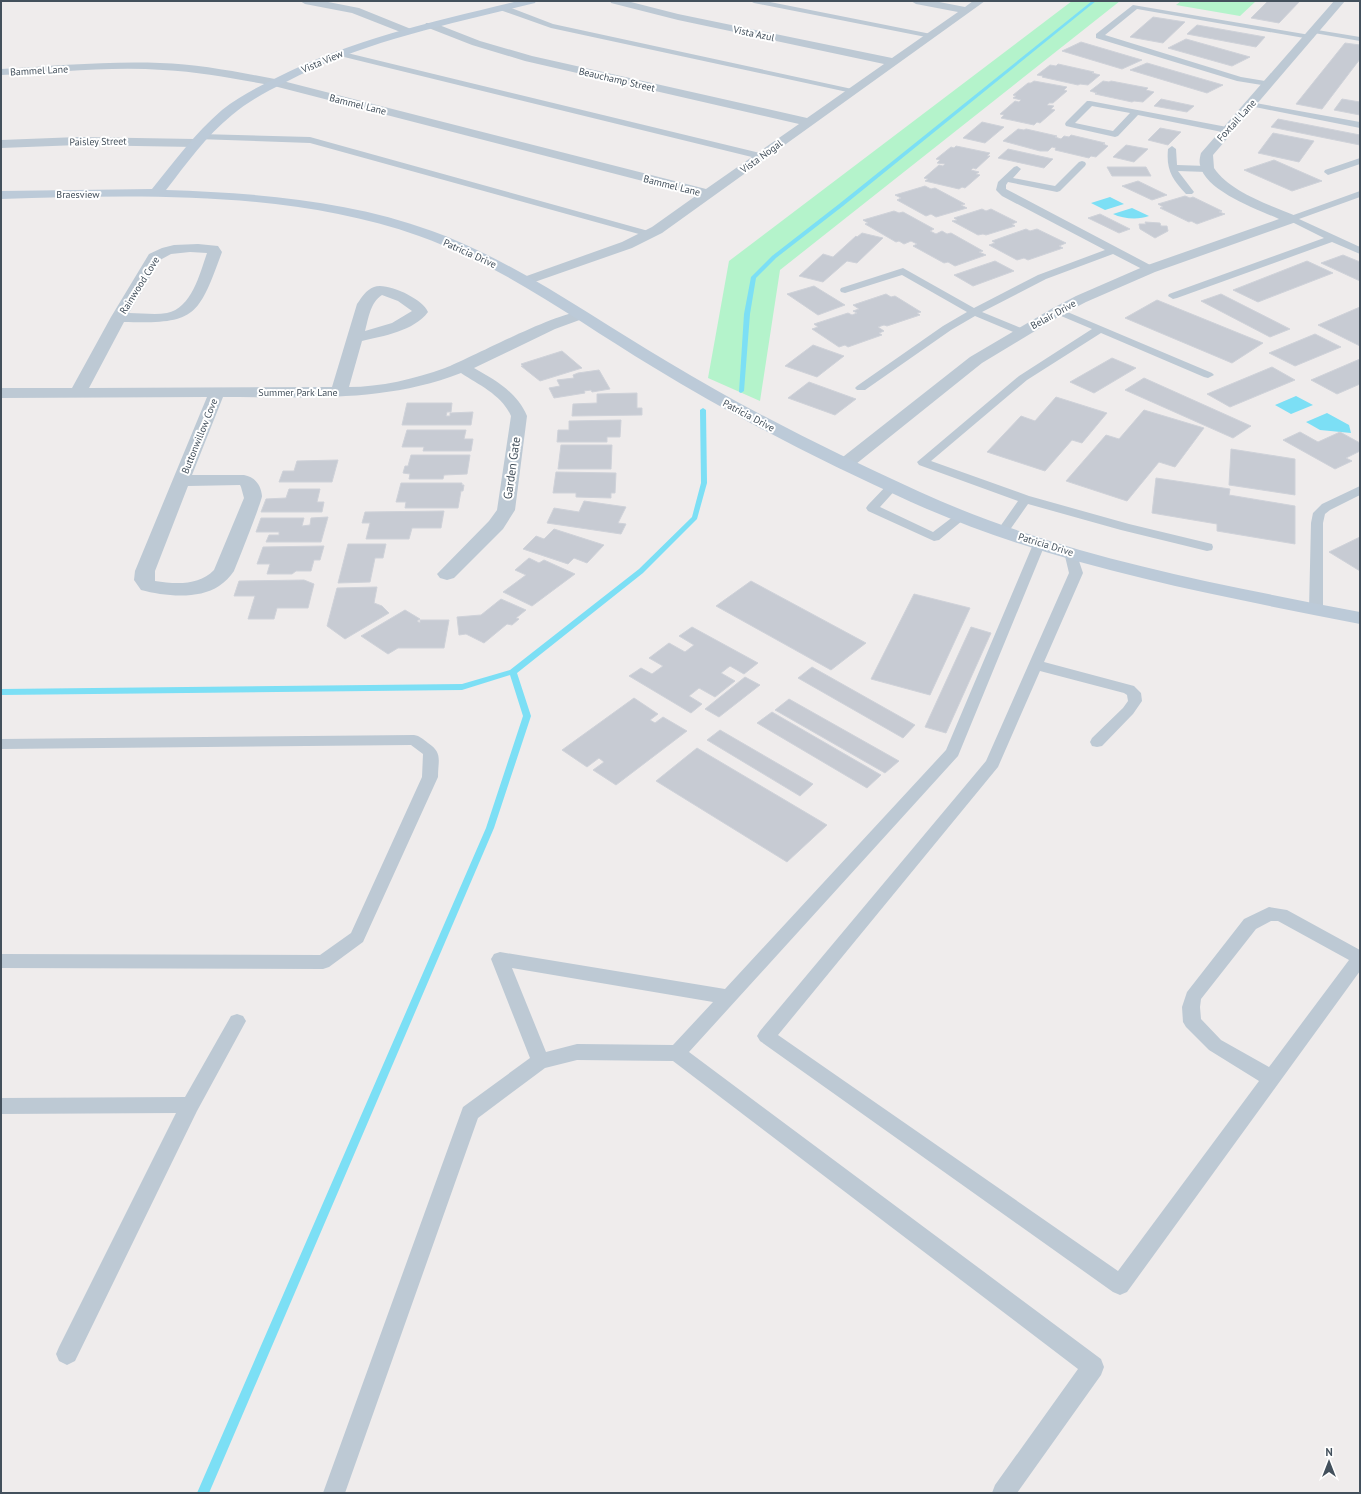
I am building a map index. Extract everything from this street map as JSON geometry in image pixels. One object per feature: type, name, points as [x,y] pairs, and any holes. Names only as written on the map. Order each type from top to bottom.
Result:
[{"type":"street","points":[[306,1],[355,10],[407,31]]},
{"type":"street","name":"Vista View","points":[[155,194],[198,140],[222,116],[289,75],[339,53],[407,31],[531,1]]},
{"type":"street","name":"Vista Azul","points":[[615,1],[678,18],[893,62]]},
{"type":"street","points":[[916,1],[966,10]]},
{"type":"street","name":"Vista Nogal","points":[[526,281],[627,245],[649,234],[709,194],[760,156],[980,1]]},
{"type":"street","name":"Foxtail Lane","points":[[1208,169],[1207,153],[1340,1]]},
{"type":"street","name":"Beauchamp Street","points":[[430,25],[476,44],[529,59],[808,122]]},
{"type":"street","name":"Bammel Lane","points":[[1,72],[117,66],[161,66],[210,70],[275,83],[709,194]]},
{"type":"street","name":"Paisley Street","points":[[1,144],[78,141],[198,140]]},
{"type":"street","points":[[1208,169],[1215,179],[1227,189],[1291,219]]},
{"type":"street","name":"Braesview","points":[[1,195],[70,193],[155,194]]},
{"type":"street","name":"Patricia Drive","points":[[155,194],[234,197],[289,203],[334,210],[371,218],[420,232],[458,246],[494,263],[526,281],[716,398],[802,444],[938,507],[1003,531],[1070,552],[1218,589],[1360,618]]},
{"type":"street","name":"Belair Drive","points":[[845,464],[976,360],[1058,311],[1081,299],[1150,269],[1291,219]]},
{"type":"street","name":"Rainwood Cove","points":[[78,392],[119,318],[154,257],[159,253],[171,250],[213,249],[216,252],[192,304],[181,313],[174,316],[160,318],[119,318]]},
{"type":"street","name":"Summer Park Lane","points":[[1,393],[339,392],[402,386],[462,367],[560,321],[580,315]]},
{"type":"street","points":[[339,392],[354,338]]},
{"type":"street","name":"Garden Gate","points":[[447,574],[496,525],[506,510],[519,416],[517,409],[511,400],[462,367]]},
{"type":"street","name":"Buttonwillow Cove","points":[[180,481],[244,480],[250,485],[253,498],[220,577],[202,587],[157,588],[148,586],[144,580],[145,571],[180,481],[217,392]]},
{"type":"lane","points":[[754,1],[930,36]]},
{"type":"lane","points":[[1268,84],[1240,79],[1099,36],[1136,7],[1312,34],[1360,38]]},
{"type":"lane","points":[[503,8],[551,26],[852,91]]},
{"type":"lane","points":[[339,53],[760,156]]},
{"type":"lane","points":[[1136,112],[1115,134],[1069,124],[1090,103],[1136,112],[1227,130]]},
{"type":"lane","points":[[1250,104],[1360,125]]},
{"type":"lane","points":[[198,140],[310,140],[649,234]]},
{"type":"lane","points":[[1172,149],[1170,159],[1172,168],[1177,180],[1189,192]]},
{"type":"lane","points":[[1328,172],[1360,161]]},
{"type":"lane","points":[[1006,179],[1057,190],[1082,164]]},
{"type":"lane","points":[[1172,168],[1208,169]]},
{"type":"lane","points":[[1017,169],[1001,184],[1001,190],[1005,194],[1109,252],[1150,269]]},
{"type":"lane","points":[[1291,219],[1360,194]]},
{"type":"lane","points":[[1291,219],[1360,250]]},
{"type":"lane","points":[[1173,296],[1333,238]]},
{"type":"lane","points":[[861,388],[946,328],[974,312],[1042,277],[1109,252]]},
{"type":"lane","points":[[845,290],[903,270],[974,312],[1022,332]]},
{"type":"lane","points":[[1058,311],[1208,375]]},
{"type":"lane","points":[[1100,329],[1023,378],[923,462],[1026,499],[1125,527],[1207,547]]},
{"type":"lane","points":[[893,486],[872,508],[934,537],[962,516]]},
{"type":"lane","points":[[1316,609],[1317,523],[1319,513],[1326,507],[1360,490]]},
{"type":"lane","points":[[1003,531],[1026,499]]},
{"type":"lane","points":[[677,1053],[953,752],[1040,542]]},
{"type":"lane","points":[[1070,552],[1076,573],[993,763],[766,1036],[1120,1285],[1360,958],[1281,915],[1269,914],[1250,924],[1193,997],[1191,1007],[1192,1022],[1215,1045],[1271,1078]]},
{"type":"lane","points":[[1036,664],[1129,689],[1134,694],[1135,701],[1128,711],[1097,742]]},
{"type":"lane","points":[[1,744],[414,740],[431,752],[430,777],[357,937],[323,962],[1,961]]},
{"type":"lane","points":[[540,1061],[500,959],[729,997]]},
{"type":"lane","points":[[67,1354],[190,1105],[237,1022]]},
{"type":"lane","points":[[334,1493],[470,1113],[540,1061],[577,1052],[677,1053],[1093,1367],[1003,1493]]},
{"type":"lane","points":[[1,1106],[190,1105]]},
{"type":"green space","points":[[1072,1],[1120,1],[780,270],[760,401],[708,378],[729,261]]},
{"type":"green space","points":[[1181,1],[1256,1],[1240,16],[1176,5]]},
{"type":"water","points":[[1110,197],[1124,204],[1105,210],[1091,203]]},
{"type":"water","points":[[1132,208],[1149,216],[1131,218],[1113,214]]},
{"type":"water","points":[[1296,396],[1313,405],[1291,414],[1275,405]]},
{"type":"water","points":[[1327,413],[1349,425],[1351,433],[1320,430],[1306,422]]},
{"type":"building","points":[[1268,1],[1300,1],[1279,23],[1251,18]]},
{"type":"building","points":[[1153,17],[1185,22],[1163,43],[1130,37]]},
{"type":"building","points":[[1197,25],[1265,37],[1256,47],[1187,34]]},
{"type":"building","points":[[1186,39],[1250,57],[1232,66],[1168,48]]},
{"type":"building","points":[[1081,42],[1142,60],[1122,69],[1062,51]]},
{"type":"building","points":[[1345,43],[1360,45],[1360,59],[1322,109],[1296,104]]},
{"type":"building","points":[[1147,63],[1223,85],[1207,93],[1130,70]]},
{"type":"building","points":[[1058,64],[1094,72],[1092,73],[1100,75],[1088,85],[1078,85],[1037,75],[1050,65],[1056,66]]},
{"type":"building","points":[[1034,81],[1067,87],[1064,90],[1067,91],[1053,103],[1049,103],[1047,105],[1054,106],[1051,109],[1055,110],[1040,123],[1037,122],[1034,125],[1001,118],[1004,115],[1000,114],[1015,101],[1019,102],[1021,100],[1013,98],[1016,96],[1013,95],[1028,83]]},
{"type":"building","points":[[1103,81],[1111,81],[1148,88],[1146,90],[1154,92],[1143,102],[1132,102],[1095,94],[1097,93],[1090,91]]},
{"type":"building","points":[[1161,99],[1194,106],[1187,112],[1154,106]]},
{"type":"building","points":[[1342,99],[1360,102],[1360,115],[1334,110]]},
{"type":"building","points":[[1278,119],[1360,135],[1360,145],[1271,127]]},
{"type":"building","points":[[982,122],[1004,127],[985,143],[963,138]]},
{"type":"building","points":[[1160,128],[1181,132],[1168,145],[1148,140]]},
{"type":"building","points":[[1018,129],[1026,129],[1057,136],[1055,137],[1061,139],[1064,136],[1069,137],[1071,135],[1105,143],[1103,144],[1108,146],[1096,157],[1091,156],[1089,158],[1055,150],[1056,148],[1052,147],[1048,151],[1040,151],[1003,141]]},
{"type":"building","points":[[1273,133],[1314,141],[1299,162],[1258,153]]},
{"type":"building","points":[[1126,145],[1148,149],[1134,162],[1113,157]]},
{"type":"building","points":[[956,146],[990,153],[987,156],[990,156],[976,169],[973,168],[971,170],[979,172],[976,174],[980,175],[965,188],[962,187],[959,189],[925,181],[928,179],[924,178],[939,165],[943,166],[945,164],[937,163],[940,160],[936,159],[951,147],[954,148]]},
{"type":"building","points":[[1008,149],[1053,159],[1044,168],[998,158]]},
{"type":"building","points":[[1274,160],[1322,181],[1292,191],[1244,170]]},
{"type":"building","points":[[1107,167],[1146,167],[1151,176],[1112,176]]},
{"type":"building","points":[[1138,181],[1167,195],[1152,200],[1122,186]]},
{"type":"building","points":[[925,186],[931,189],[935,188],[965,204],[961,205],[967,208],[936,217],[931,214],[926,216],[897,200],[901,198],[895,195]]},
{"type":"building","points":[[1185,196],[1190,198],[1193,197],[1222,211],[1219,212],[1225,214],[1197,224],[1191,221],[1189,222],[1160,208],[1163,207],[1158,204]]},
{"type":"building","points":[[982,209],[986,211],[991,209],[1017,222],[1012,224],[1015,226],[986,235],[978,235],[952,221],[957,220],[954,218]]},
{"type":"building","points":[[894,211],[899,213],[903,212],[934,229],[930,231],[936,234],[942,231],[947,234],[951,233],[983,251],[979,252],[986,255],[955,266],[948,262],[944,263],[913,246],[917,244],[911,241],[904,244],[899,241],[896,242],[865,224],[868,223],[863,220]]},
{"type":"building","points":[[1100,214],[1130,229],[1119,233],[1088,218]]},
{"type":"building","points":[[1145,222],[1160,223],[1161,226],[1167,226],[1168,231],[1155,238],[1140,229],[1139,224],[1146,224]]},
{"type":"building","points":[[1026,229],[1030,231],[1037,229],[1066,243],[1059,246],[1063,248],[1028,260],[1024,258],[1017,260],[989,245],[995,243],[992,241]]},
{"type":"building","points":[[862,233],[883,238],[857,263],[847,261],[823,282],[799,276],[823,254],[833,257],[856,236],[857,237]]},
{"type":"building","points":[[1343,255],[1360,262],[1360,281],[1321,263]]},
{"type":"building","points":[[995,261],[1014,271],[973,286],[954,275]]},
{"type":"building","points":[[1307,261],[1333,273],[1258,302],[1233,290]]},
{"type":"building","points":[[814,286],[845,305],[818,315],[787,294]]},
{"type":"building","points":[[886,294],[891,297],[895,296],[921,312],[917,313],[920,315],[887,326],[884,325],[878,327],[884,331],[879,333],[882,335],[848,347],[845,345],[839,347],[812,329],[818,327],[814,324],[848,313],[852,315],[857,313],[853,311],[859,309],[853,305]]},
{"type":"building","points":[[1221,294],[1290,329],[1270,337],[1201,301]]},
{"type":"building","points":[[1157,300],[1263,343],[1232,363],[1125,318]]},
{"type":"building","points":[[1360,307],[1360,346],[1318,325]]},
{"type":"building","points":[[1315,334],[1341,347],[1295,366],[1269,353]]},
{"type":"building","points":[[813,345],[844,356],[817,377],[785,366]]},
{"type":"building","points":[[562,351],[582,368],[540,381],[521,366],[523,366],[521,364]]},
{"type":"building","points":[[1112,358],[1136,368],[1094,393],[1070,382]]},
{"type":"building","points":[[1360,359],[1360,384],[1337,394],[1311,380]]},
{"type":"building","points":[[1272,367],[1295,380],[1230,407],[1207,394]]},
{"type":"building","points":[[599,370],[610,389],[592,392],[591,390],[584,391],[585,393],[554,398],[549,388],[560,386],[557,380],[574,378],[573,375],[578,373]]},
{"type":"building","points":[[1144,378],[1251,426],[1233,438],[1125,390]]},
{"type":"building","points":[[809,382],[856,399],[835,415],[788,398]]},
{"type":"building","points":[[637,393],[637,408],[642,408],[642,415],[572,416],[573,404],[597,403],[597,394]]},
{"type":"building","points":[[1056,397],[1107,413],[1082,443],[1072,440],[1045,471],[987,452],[1021,416],[1035,421]]},
{"type":"building","points":[[407,403],[452,403],[451,412],[447,412],[446,416],[450,416],[450,413],[473,412],[471,425],[402,425]]},
{"type":"building","points":[[1144,410],[1204,428],[1175,467],[1159,462],[1127,501],[1066,481],[1106,435],[1119,439]]},
{"type":"building","points":[[621,420],[620,437],[607,437],[607,442],[557,442],[558,430],[569,430],[569,421]]},
{"type":"building","points":[[407,430],[466,430],[464,439],[473,439],[471,451],[423,451],[424,447],[402,447]]},
{"type":"building","points":[[1300,432],[1318,442],[1340,432],[1360,443],[1360,451],[1346,458],[1352,461],[1335,469],[1283,440]]},
{"type":"building","points":[[561,445],[612,445],[611,469],[558,469]]},
{"type":"building","points":[[1231,449],[1295,459],[1295,495],[1229,485]]},
{"type":"building","points":[[411,455],[470,455],[467,474],[444,475],[443,479],[409,479],[410,474],[403,473],[405,466],[408,466]]},
{"type":"building","points":[[338,460],[332,482],[279,482],[283,471],[294,471],[297,461]]},
{"type":"building","points":[[556,472],[616,473],[615,493],[611,493],[611,498],[576,497],[576,493],[553,493]]},
{"type":"building","points":[[1156,478],[1230,489],[1229,495],[1295,506],[1295,544],[1217,531],[1217,524],[1152,513]]},
{"type":"building","points":[[401,483],[462,483],[462,485],[464,485],[463,491],[461,491],[458,508],[405,508],[406,502],[396,502]]},
{"type":"building","points":[[289,489],[320,489],[317,502],[324,502],[322,512],[261,512],[266,499],[286,498]]},
{"type":"building","points":[[584,501],[626,507],[618,523],[626,524],[621,534],[547,523],[554,508],[579,512]]},
{"type":"building","points":[[444,511],[441,528],[412,528],[409,539],[366,539],[370,523],[362,523],[365,512]]},
{"type":"building","points":[[328,517],[321,542],[266,542],[269,535],[279,535],[279,532],[256,532],[261,518],[304,518],[302,526],[310,525],[311,518]]},
{"type":"building","points":[[554,529],[604,545],[587,563],[574,558],[568,564],[523,549],[536,536],[544,539]]},
{"type":"building","points":[[1360,537],[1360,571],[1329,552]]},
{"type":"building","points":[[348,544],[386,544],[383,558],[375,558],[370,582],[338,583]]},
{"type":"building","points":[[324,546],[320,560],[314,560],[311,571],[296,571],[292,574],[267,574],[270,564],[257,564],[263,547]]},
{"type":"building","points":[[529,558],[539,563],[544,560],[575,574],[532,606],[503,592],[526,575],[515,570]]},
{"type":"building","points":[[304,580],[314,584],[308,608],[277,608],[274,619],[248,619],[255,596],[234,596],[239,581]]},
{"type":"building","points":[[751,581],[866,643],[831,670],[716,606]]},
{"type":"building","points":[[377,587],[374,603],[382,606],[389,613],[345,639],[327,626],[337,588]]},
{"type":"building","points":[[914,594],[970,608],[930,695],[871,679]]},
{"type":"building","points":[[501,599],[526,610],[516,618],[519,619],[512,625],[507,624],[484,643],[466,634],[459,635],[457,617],[481,615]]},
{"type":"building","points":[[405,610],[420,619],[417,621],[420,623],[420,620],[449,620],[444,648],[398,648],[388,654],[361,636]]},
{"type":"building","points":[[692,627],[758,663],[744,674],[730,666],[721,673],[735,681],[715,697],[699,688],[689,696],[702,704],[691,713],[629,676],[641,668],[652,674],[663,666],[649,658],[669,643],[685,652],[694,645],[679,636]]},
{"type":"building","points":[[971,627],[991,633],[946,733],[925,727]]},
{"type":"building","points":[[812,667],[915,725],[903,738],[798,678]]},
{"type":"building","points":[[745,677],[760,685],[719,717],[705,709]]},
{"type":"building","points":[[634,698],[658,714],[650,720],[655,723],[663,717],[687,731],[616,785],[593,770],[604,762],[599,758],[587,767],[562,750]]},
{"type":"building","points":[[789,699],[899,761],[885,773],[775,710]]},
{"type":"building","points":[[772,712],[881,775],[867,788],[757,723]]},
{"type":"building","points":[[720,730],[813,784],[800,796],[707,740]]},
{"type":"building","points":[[697,748],[827,825],[787,862],[656,781]]},
{"type":"waterway","points":[[741,391],[747,314],[753,278],[774,257],[841,205],[1094,1]]},
{"type":"waterway","points":[[513,672],[641,571],[695,518],[704,483],[703,410]]},
{"type":"waterway","points":[[1,692],[462,687],[513,672]]},
{"type":"waterway","points":[[203,1493],[490,828],[527,716],[513,672]]}]
